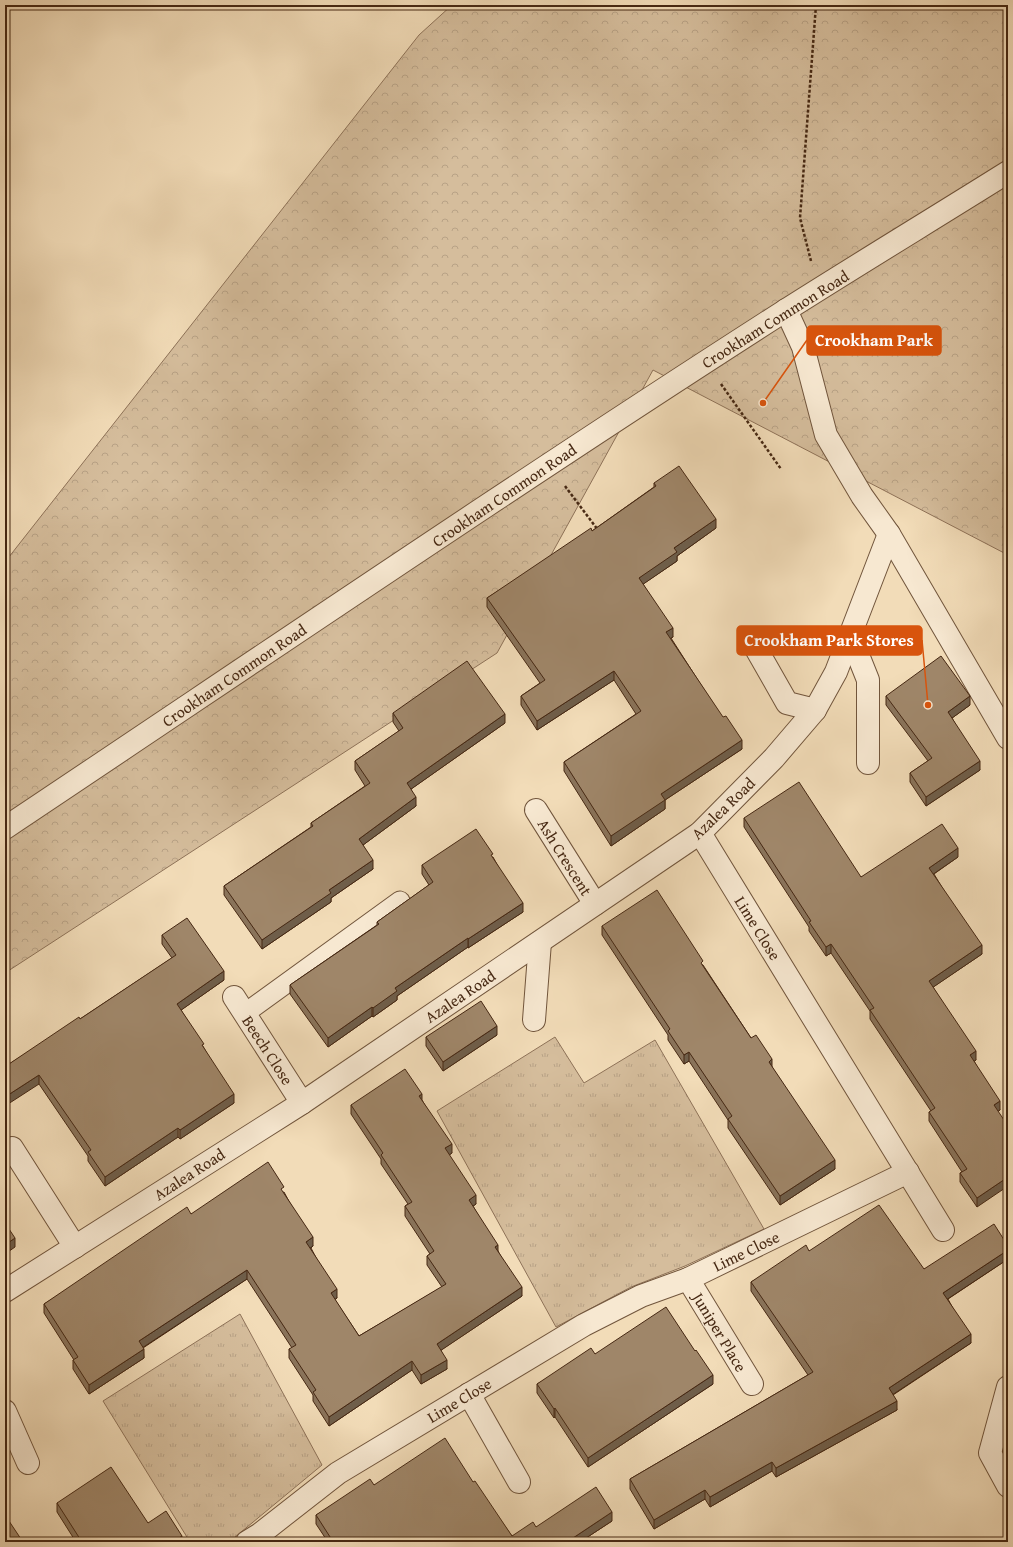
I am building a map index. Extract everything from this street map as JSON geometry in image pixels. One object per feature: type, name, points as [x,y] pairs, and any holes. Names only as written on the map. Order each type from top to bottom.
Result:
[{"type":"street","name":"Crookham Common Road","points":[[5,828],[549,465],[786,310],[1008,172]]},
{"type":"street","points":[[786,310],[803,347],[826,435],[862,496],[889,534],[1008,738]]},
{"type":"street","name":"Azalea Road","points":[[5,1291],[302,1103],[700,833],[774,758],[814,710],[836,672],[889,534]]},
{"type":"street","points":[[850,635],[868,680],[868,763]]},
{"type":"street","points":[[754,645],[787,703],[814,710]]},
{"type":"street","name":"Ash Crescent","points":[[536,810],[595,904]]},
{"type":"street","name":"Lime Close","points":[[257,1539],[338,1473],[584,1325],[641,1296],[688,1279],[908,1172],[700,833]]},
{"type":"street","points":[[534,1020],[540,942]]},
{"type":"street","name":"Beech Close","points":[[239,1006],[302,1103]]},
{"type":"street","points":[[12,1148],[75,1247]]},
{"type":"street","points":[[908,1172],[943,1230]]},
{"type":"street","name":"Juniper Place","points":[[688,1279],[752,1384]]},
{"type":"street","points":[[1008,1387],[990,1453],[1008,1486]]},
{"type":"street","points":[[469,1394],[519,1482]]},
{"type":"street","points":[[5,1411],[28,1463]]},
{"type":"lane","points":[[239,1006],[400,901]]},
{"type":"path","points":[[816,5],[800,218],[819,290]]},
{"type":"path","points":[[705,363],[781,469]]},
{"type":"path","points":[[549,465],[601,534]]},
{"type":"green space","points":[[452,5],[1008,5],[1008,555],[653,370],[497,653],[5,973],[5,562],[419,35]]},
{"type":"green space","points":[[555,1037],[584,1083],[655,1040],[764,1229],[685,1266],[631,1287],[556,1327],[437,1111]]},
{"type":"green space","points":[[240,1314],[322,1465],[229,1542],[190,1542],[103,1401]]},
{"type":"building","points":[[679,466],[716,519],[674,548],[677,552],[639,578],[673,628],[666,632],[723,717],[726,716],[742,740],[661,794],[665,800],[611,836],[564,762],[641,711],[614,671],[537,721],[521,696],[545,680],[487,598],[591,528],[592,531],[656,486],[654,483]]},
{"type":"building","points":[[941,656],[970,696],[948,712],[980,761],[926,797],[910,773],[932,758],[886,696]]},
{"type":"building","points":[[467,661],[505,714],[407,783],[416,797],[359,839],[373,860],[329,890],[331,893],[262,940],[224,886],[313,826],[311,823],[370,783],[355,761],[403,728],[393,713]]},
{"type":"building","points":[[799,782],[861,877],[942,824],[958,848],[929,868],[982,945],[929,981],[976,1051],[970,1055],[1000,1101],[994,1105],[1008,1126],[1008,1177],[977,1198],[960,1173],[967,1169],[929,1112],[935,1108],[870,1010],[874,1008],[831,944],[826,947],[809,922],[811,921],[744,818]]},
{"type":"building","points":[[476,829],[493,854],[491,855],[523,903],[468,938],[395,988],[397,991],[328,1038],[290,985],[379,924],[377,922],[433,882],[422,865]]},
{"type":"building","points":[[657,890],[703,961],[701,963],[751,1038],[756,1035],[772,1059],[769,1062],[835,1160],[780,1196],[728,1119],[732,1116],[689,1052],[684,1055],[668,1031],[670,1029],[602,926]]},
{"type":"building","points":[[187,918],[224,971],[177,1004],[204,1044],[202,1045],[234,1094],[180,1130],[178,1128],[105,1177],[88,1152],[91,1150],[39,1075],[5,1097],[5,1065],[6,1066],[79,1017],[80,1019],[176,955],[162,935]]},
{"type":"building","points":[[481,1001],[497,1026],[443,1062],[426,1037]]},
{"type":"building","points":[[405,1069],[422,1094],[419,1096],[452,1144],[445,1148],[476,1195],[469,1200],[498,1245],[495,1247],[522,1287],[437,1344],[447,1360],[421,1375],[412,1361],[329,1417],[313,1392],[316,1390],[289,1349],[296,1345],[247,1270],[139,1341],[144,1349],[89,1385],[73,1360],[78,1357],[44,1304],[187,1207],[191,1214],[268,1162],[284,1187],[281,1189],[313,1237],[306,1242],[337,1289],[331,1293],[359,1336],[446,1284],[427,1256],[434,1251],[405,1206],[412,1202],[381,1155],[383,1153],[351,1105]]},
{"type":"building","points":[[879,1205],[924,1269],[994,1224],[1008,1246],[1008,1250],[943,1293],[971,1334],[889,1388],[897,1401],[776,1468],[772,1462],[710,1497],[705,1490],[654,1520],[630,1479],[813,1372],[751,1282],[806,1245],[809,1251]]},
{"type":"building","points":[[5,1223],[15,1238],[5,1245]]},
{"type":"building","points":[[666,1307],[713,1375],[588,1458],[555,1408],[554,1409],[537,1384],[591,1348],[595,1354]]},
{"type":"building","points":[[445,1438],[473,1482],[475,1481],[512,1536],[533,1522],[536,1527],[596,1487],[612,1512],[567,1542],[564,1542],[562,1538],[556,1542],[336,1542],[334,1539],[332,1540],[316,1515],[370,1479],[374,1485]]},
{"type":"building","points":[[111,1467],[148,1523],[166,1511],[182,1536],[173,1542],[82,1542],[57,1503]]},
{"type":"building","points":[[5,1515],[23,1542],[5,1542]]},
{"type":"place","name":"Crookham Park","points":[[763,403]]},
{"type":"place","name":"Crookham Park Stores","points":[[928,705]]}]
